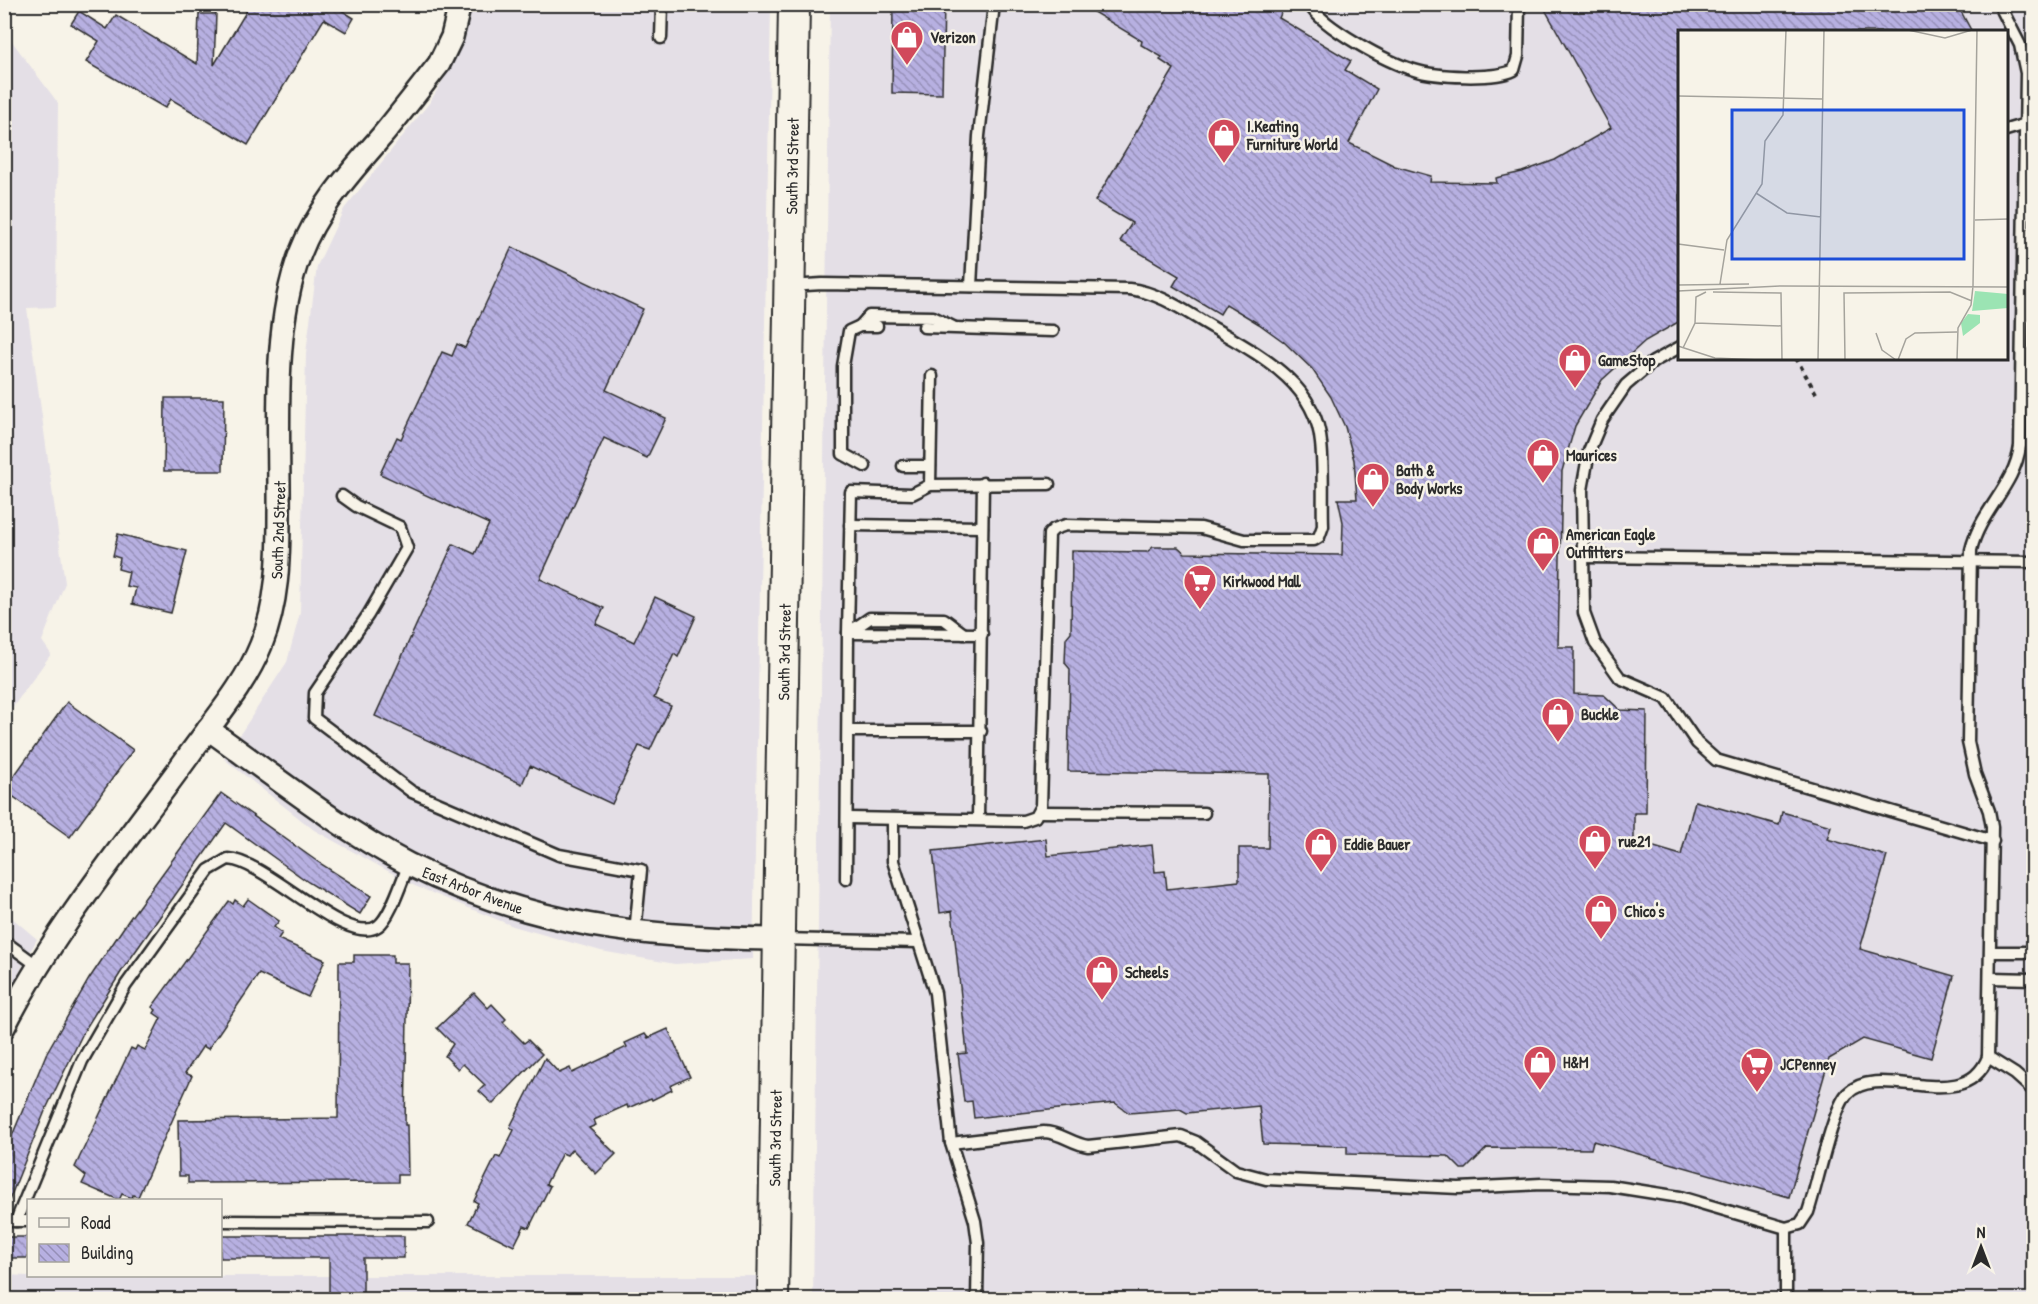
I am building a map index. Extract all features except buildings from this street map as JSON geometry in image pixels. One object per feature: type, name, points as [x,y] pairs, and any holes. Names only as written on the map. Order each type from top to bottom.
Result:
[{"type":"street","name":"South 2nd Street","points":[[4,1027],[38,966],[88,892],[208,729],[252,663],[268,625],[279,557],[284,324],[290,288],[300,252],[315,222],[334,194],[439,64],[452,36],[460,4]]},
{"type":"street","name":"South 3rd Street","points":[[773,1299],[794,4]]},
{"type":"street","name":"East Arbor Avenue","points":[[208,729],[321,810],[409,864],[510,906],[559,920],[635,934],[778,939]]},
{"type":"lane","points":[[661,38],[662,4]]},
{"type":"lane","points":[[971,286],[979,136],[994,4]]},
{"type":"lane","points":[[1309,4],[1323,20],[1387,59],[1407,67],[1433,74],[1502,75],[1514,70],[1517,64],[1519,4]]},
{"type":"lane","points":[[951,1143],[1044,1132],[1059,1134],[1074,1143],[1088,1146],[1181,1136],[1196,1142],[1236,1171],[1266,1179],[1459,1188],[1532,1184],[1610,1186],[1680,1197],[1786,1228],[1800,1224],[1808,1212],[1839,1109],[1854,1088],[1872,1084],[1965,1084],[1979,1074],[1988,1058],[1993,841],[1989,811],[1974,774],[1968,742],[1970,562],[1978,526],[2013,471],[2019,455],[2026,124],[2023,58],[2014,33],[1999,4]]},
{"type":"lane","points":[[2008,130],[2026,124]]},
{"type":"lane","points":[[790,286],[822,284],[1129,289],[1152,293],[1248,348],[1282,372],[1309,404],[1321,441],[1323,526],[1319,537],[1314,540],[1244,540],[1201,528],[1066,525],[1054,529],[1049,534],[1039,812]]},
{"type":"lane","points":[[865,466],[843,454],[843,366],[849,331],[860,326],[870,316],[933,317],[956,328]]},
{"type":"lane","points":[[860,326],[877,326]]},
{"type":"lane","points":[[924,327],[1053,331]]},
{"type":"lane","points":[[1678,348],[1653,362],[1626,385],[1595,435],[1584,470],[1582,490],[1584,613],[1595,643],[1620,678],[1666,698],[1697,743],[1711,756],[1729,765],[1993,841]]},
{"type":"lane","points":[[930,485],[932,376]]},
{"type":"lane","points":[[903,466],[930,466]]},
{"type":"lane","points":[[978,819],[984,483]]},
{"type":"lane","points":[[846,879],[851,492],[912,494],[930,485],[1049,484]]},
{"type":"lane","points":[[342,496],[356,506],[400,526],[407,548],[368,615],[315,693],[314,718],[412,792],[559,855],[641,870],[635,934]]},
{"type":"lane","points":[[850,525],[982,527]]},
{"type":"lane","points":[[1583,557],[2034,562]]},
{"type":"lane","points":[[848,633],[981,634]]},
{"type":"lane","points":[[848,731],[981,731]]},
{"type":"lane","points":[[848,818],[1023,821],[1039,812],[1204,813]]},
{"type":"lane","points":[[893,819],[893,861],[935,993],[951,1143],[977,1232],[977,1299]]},
{"type":"lane","points":[[27,1221],[10,1221],[82,1061],[126,985],[209,870],[228,859],[249,863],[341,923],[367,929],[378,926],[386,916],[409,864]]},
{"type":"lane","points":[[778,939],[918,942]]},
{"type":"lane","points":[[4,941],[38,966]]},
{"type":"lane","points":[[1991,952],[2034,952]]},
{"type":"lane","points":[[1990,978],[2034,979]]},
{"type":"lane","points":[[1988,1058],[2014,1074],[2034,1091]]},
{"type":"lane","points":[[222,1221],[428,1222]]},
{"type":"lane","points":[[1786,1228],[1786,1299]]},
{"type":"path","points":[[1797,360],[1817,395]]},
{"type":"shaded area","points":[[471,5],[771,5],[753,959],[675,964],[601,951],[513,926],[415,886],[314,830],[224,759],[287,662],[300,613],[306,353],[317,266],[344,209],[430,102],[457,56],[469,21]]},
{"type":"shaded area","name":"Kirkwood Mall","points":[[830,5],[2033,5],[2033,1299],[813,1300]]},
{"type":"shaded area","points":[[5,32],[58,103],[56,307],[27,308],[65,583],[42,641],[51,654],[5,718]]},
{"type":"shaded area","points":[[5,912],[37,939],[5,999]]},
{"type":"shaded area","points":[[4,1275],[27,1277],[759,1276],[757,1300],[5,1300]]},
{"type":"place","name":"Verizon","points":[[907,66]]},
{"type":"place","name":"I.Keating Furniture World","points":[[1224,164]]},
{"type":"place","name":"GameStop","points":[[1575,389]]},
{"type":"place","name":"Maurices","points":[[1543,484]]},
{"type":"place","name":"Bath & Body Works","points":[[1373,508]]},
{"type":"place","name":"American Eagle Outfitters","points":[[1543,572]]},
{"type":"place","name":"Kirkwood Mall","points":[[1200,610]]},
{"type":"place","name":"Buckle","points":[[1558,743]]},
{"type":"place","name":"rue21","points":[[1595,870]]},
{"type":"place","name":"Eddie Bauer","points":[[1321,873]]},
{"type":"place","name":"Chico's","points":[[1601,940]]},
{"type":"place","name":"Scheels","points":[[1102,1001]]},
{"type":"place","name":"H&M","points":[[1540,1091]]},
{"type":"place","name":"JCPenney","points":[[1757,1093]]}]
